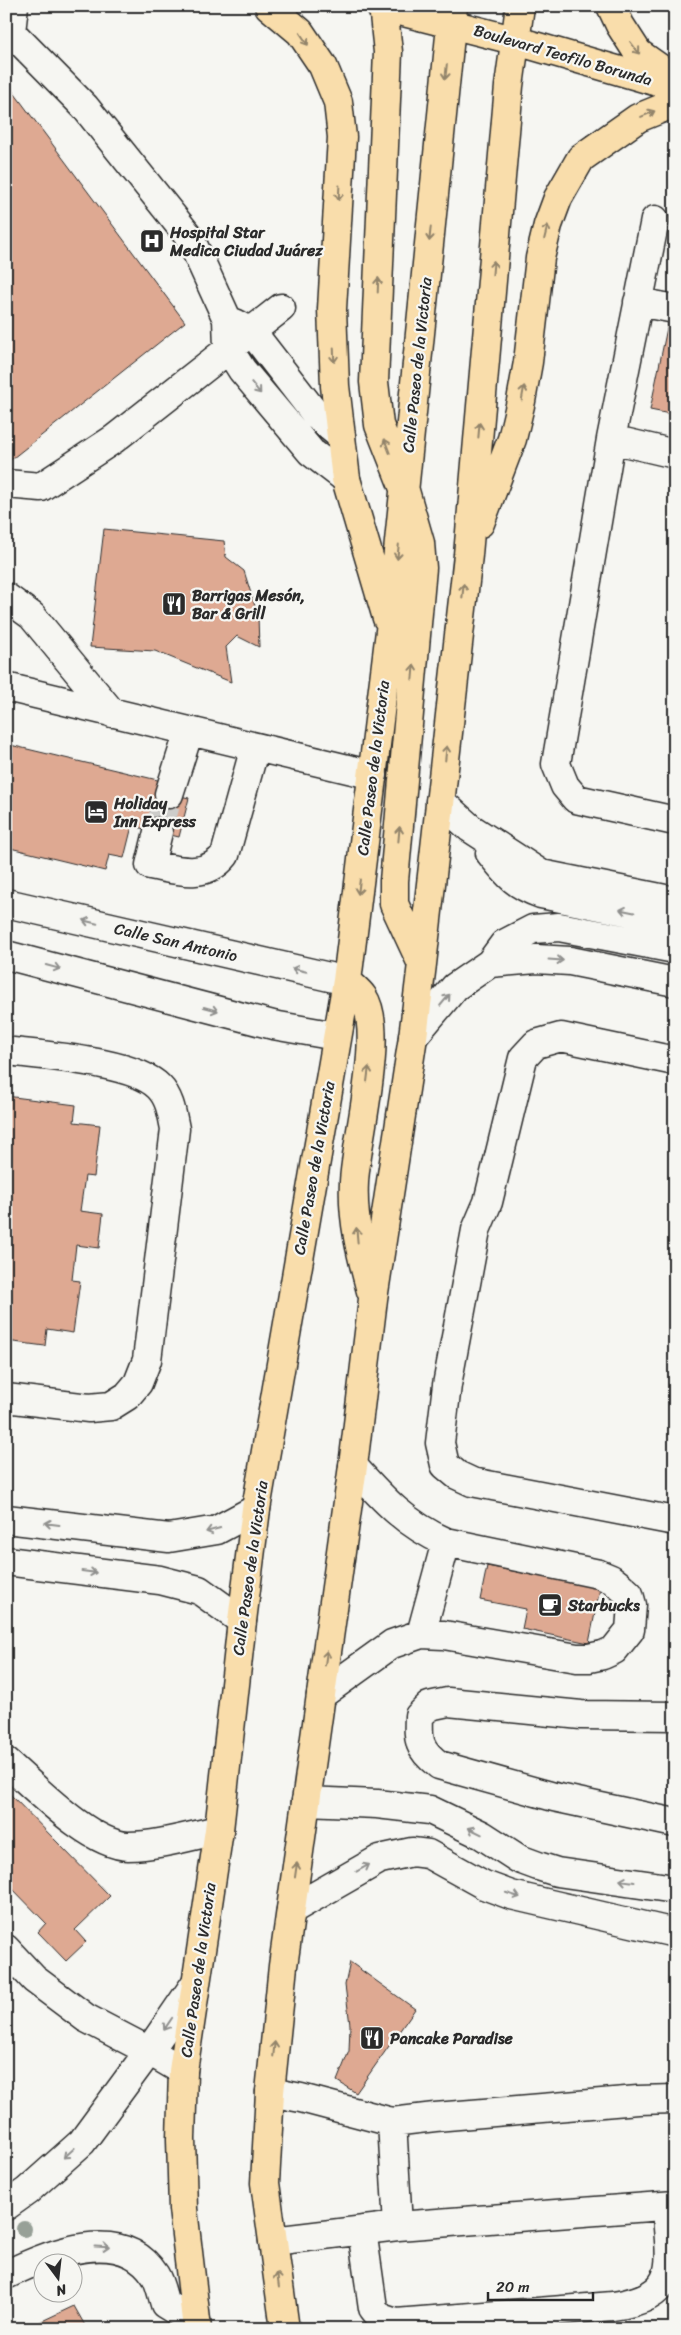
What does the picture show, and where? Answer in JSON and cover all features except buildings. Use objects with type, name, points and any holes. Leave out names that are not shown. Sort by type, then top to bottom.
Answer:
[{"type":"main road","points":[[269,6],[300,32],[323,66],[338,102],[342,137],[332,309],[335,386],[346,479],[390,632]]},
{"type":"main road","points":[[285,2329],[266,2183],[270,2092],[291,1910],[374,1299],[422,964],[468,555],[509,86],[520,6]]},
{"type":"main road","points":[[611,6],[620,25],[638,53],[675,79]]},
{"type":"main road","points":[[382,7],[388,52],[374,382],[378,425],[404,491],[420,543],[422,568],[394,904],[422,964]]},
{"type":"main road","name":"Boulevard Teofilo Borunda","points":[[382,7],[452,15],[516,41],[675,87]]},
{"type":"main road","name":"Calle Paseo de la Victoria","points":[[197,2326],[183,2209],[181,2139],[183,2072],[219,1830],[256,1509],[347,981],[390,632],[452,15]]},
{"type":"main road","points":[[468,555],[512,439],[528,362],[540,258],[548,225],[558,198],[581,158],[638,118],[675,102]]},
{"type":"main road","points":[[347,981],[363,997],[372,1021],[371,1054],[354,1182],[357,1241],[374,1299]]},
{"type":"street","points":[[11,25],[85,107],[190,238],[227,319],[228,348],[257,390],[312,452],[346,479]]},
{"type":"street","points":[[655,220],[611,439],[556,764],[565,786],[576,799],[675,821]]},
{"type":"street","points":[[638,302],[675,309]]},
{"type":"street","points":[[6,484],[21,487],[42,487],[114,440],[281,308]]},
{"type":"street","points":[[227,319],[252,332],[317,416],[341,436]]},
{"type":"street","points":[[611,439],[675,454]]},
{"type":"street","points":[[6,597],[32,616],[112,713]]},
{"type":"street","points":[[6,687],[373,775]]},
{"type":"street","points":[[169,794],[189,731]]},
{"type":"street","points":[[158,832],[150,865],[196,872],[216,866],[224,856],[255,747]]},
{"type":"street","points":[[440,801],[470,828],[509,876],[521,887],[541,894],[675,921]]},
{"type":"street","points":[[470,828],[550,858],[675,884]]},
{"type":"street","points":[[470,828],[541,874],[675,901]]},
{"type":"street","name":"Calle San Antonio","points":[[6,904],[347,981]]},
{"type":"street","points":[[413,1037],[455,987],[497,954],[533,930],[559,927],[675,948]]},
{"type":"street","points":[[497,954],[540,942],[574,944],[675,964]]},
{"type":"street","points":[[497,954],[570,961],[675,982]]},
{"type":"street","points":[[6,955],[273,1025],[336,1036]]},
{"type":"street","points":[[675,1060],[561,1037],[536,1044],[524,1058],[488,1202],[476,1230],[447,1385],[440,1443],[445,1465],[457,1475],[472,1482],[675,1521]]},
{"type":"street","points":[[6,1051],[106,1065],[139,1073],[159,1086],[171,1106],[175,1129],[147,1360],[138,1383],[127,1396],[111,1406],[89,1408],[6,1398]]},
{"type":"street","points":[[321,1695],[392,1644],[421,1634],[444,1635],[551,1654],[588,1658],[614,1650],[630,1630],[632,1605],[629,1594],[611,1579],[598,1574],[446,1542],[422,1532],[382,1498],[352,1466]]},
{"type":"street","points":[[6,1519],[169,1538],[217,1530],[256,1509]]},
{"type":"street","points":[[421,1634],[446,1542]]},
{"type":"street","points":[[6,1561],[160,1580],[200,1590],[242,1621]]},
{"type":"street","points":[[675,1716],[581,1715],[448,1702],[429,1706],[418,1716],[418,1739],[424,1754],[439,1765],[554,1797],[675,1823]]},
{"type":"street","points":[[6,1762],[85,1829],[108,1842],[128,1846],[155,1843],[219,1830]]},
{"type":"street","points":[[306,1801],[377,1804],[430,1810],[482,1835],[519,1859],[538,1866],[557,1872],[675,1889]]},
{"type":"street","points":[[291,1910],[380,1859],[412,1852],[428,1854],[484,1885],[511,1895],[675,1933]]},
{"type":"street","points":[[6,1949],[34,1979],[86,2018],[149,2051],[183,2072]]},
{"type":"street","points":[[6,2206],[27,2191],[82,2142],[149,2051],[195,1984]]},
{"type":"street","points":[[270,2092],[301,2098],[392,2122],[435,2116],[638,2100],[675,2099]]},
{"type":"street","points":[[392,2122],[398,2226]]},
{"type":"street","points":[[273,2241],[362,2230],[398,2226],[670,2205],[671,2270],[665,2286],[652,2296],[633,2304],[396,2323],[381,2318],[373,2308],[362,2230]]},
{"type":"street","points":[[6,2275],[74,2249],[98,2246],[128,2252],[144,2262],[156,2276],[165,2304],[197,2326]]},
{"type":"tunnel","points":[[158,832],[169,794]]},
{"type":"place","name":"Hospital Star Medica Ciudad Juárez","points":[[152,241]]},
{"type":"place","name":"Barrigas Mesón, Bar & Grill","points":[[174,604]]},
{"type":"place","name":"Holiday Inn Express","points":[[96,812]]},
{"type":"place","name":"Starbucks","points":[[550,1605]]},
{"type":"place","name":"Pancake Paradise","points":[[372,2038]]}]
